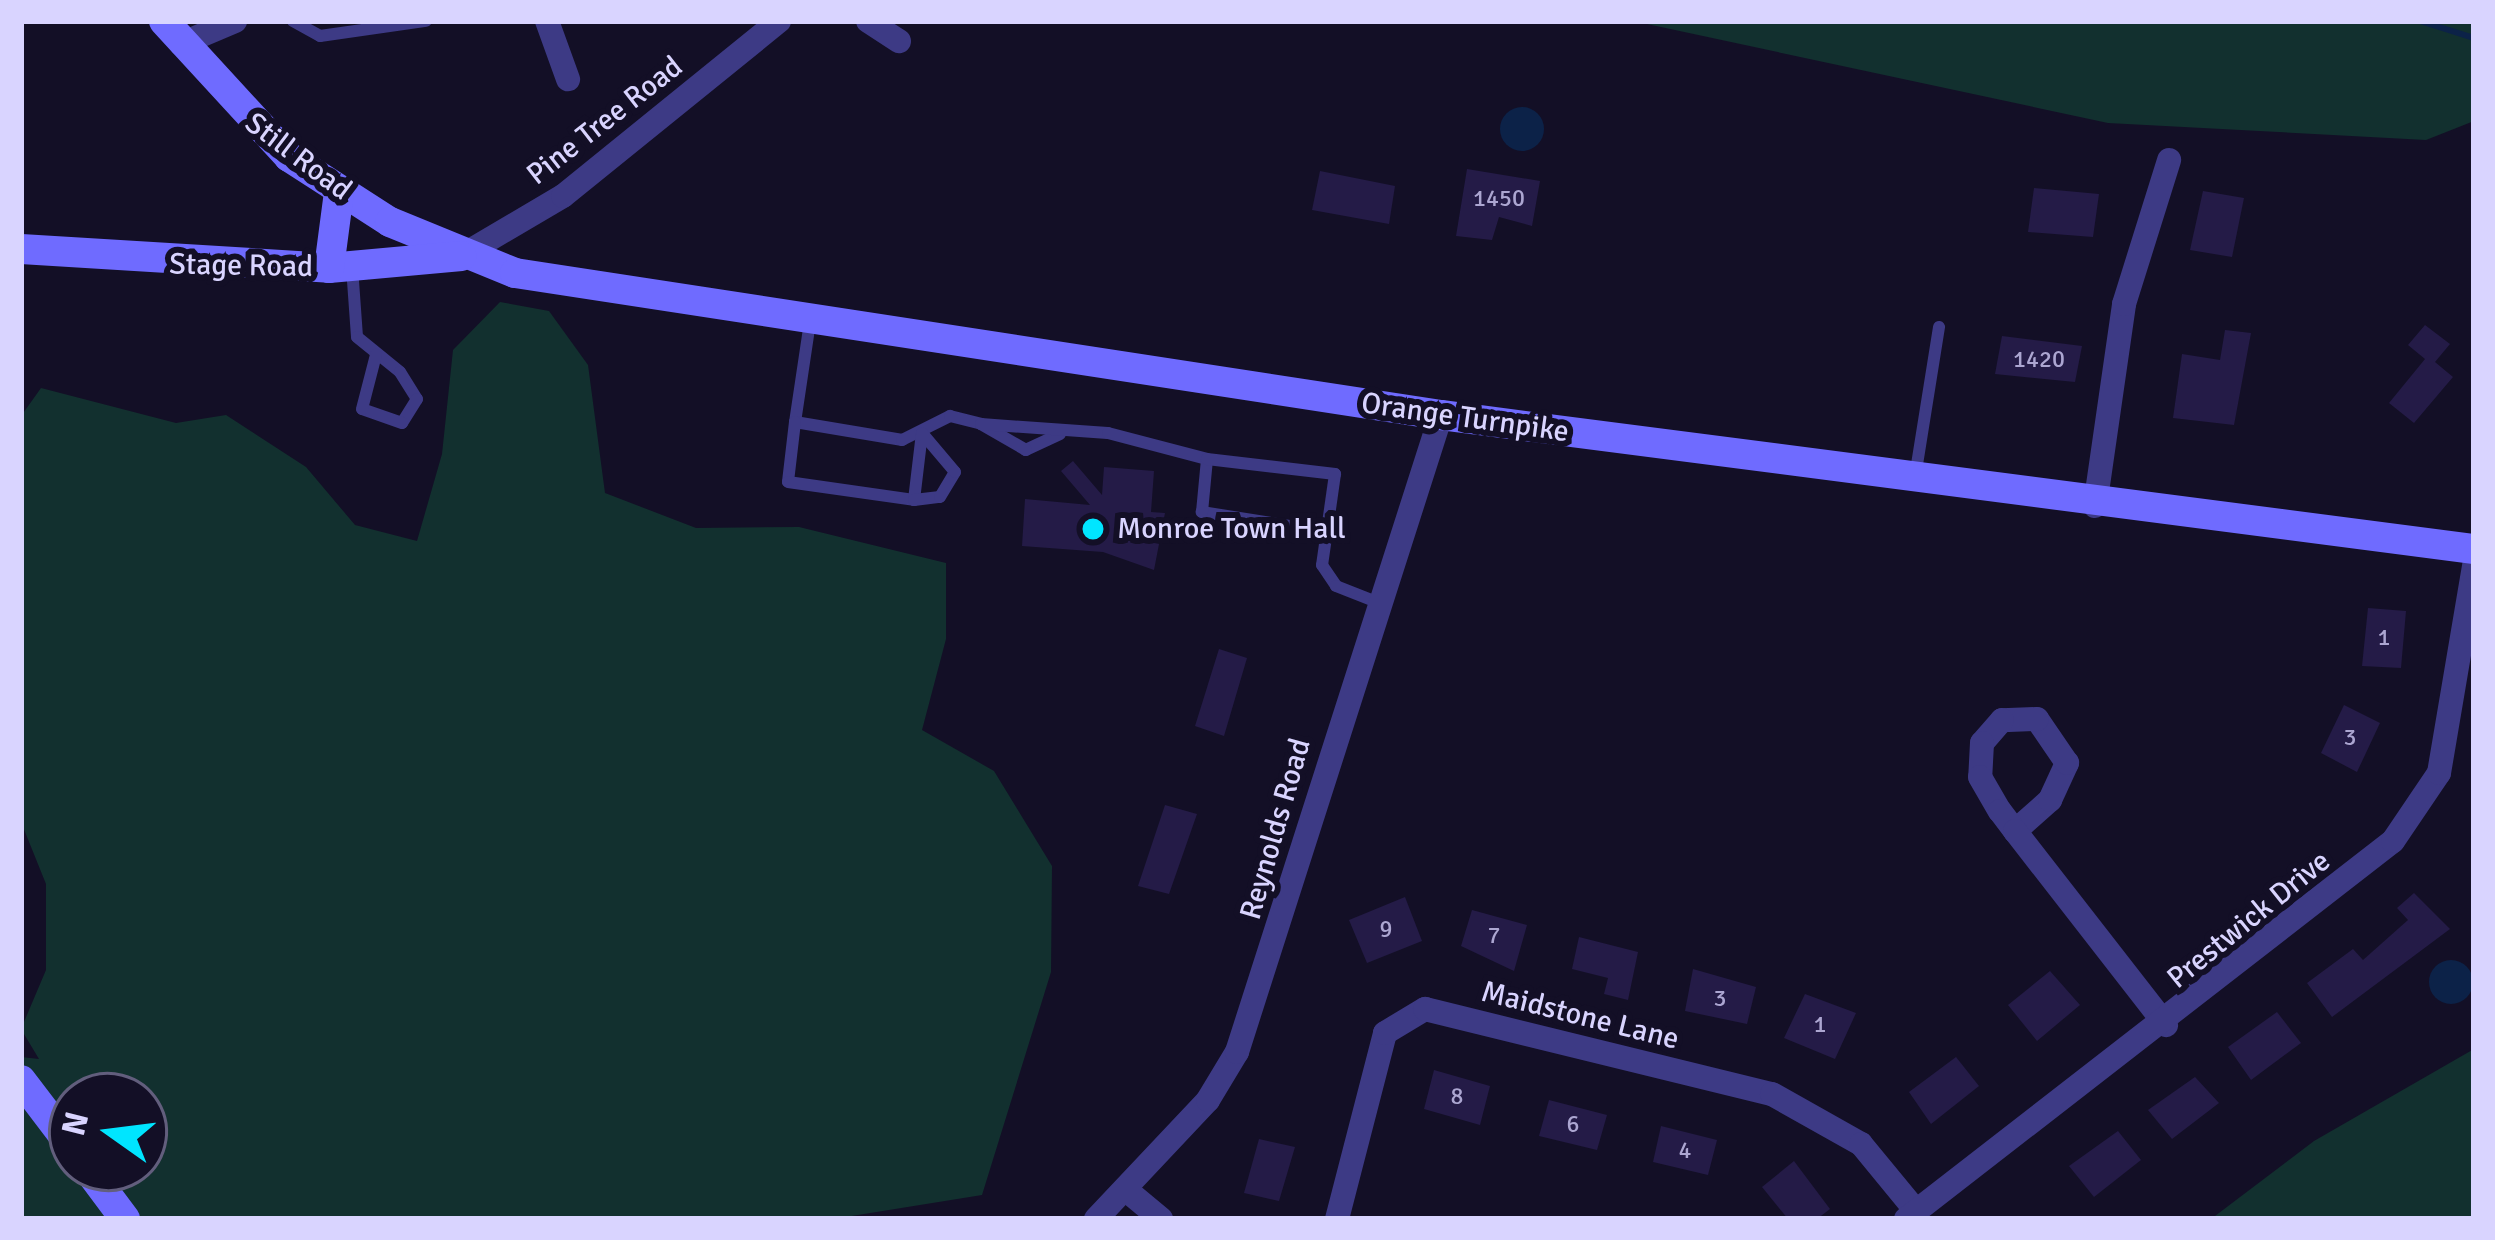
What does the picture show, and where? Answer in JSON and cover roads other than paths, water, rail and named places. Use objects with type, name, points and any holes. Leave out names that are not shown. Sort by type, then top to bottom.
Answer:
[{"type":"main road","name":"Still Road","points":[[172,33],[241,115],[339,192],[461,256]]},
{"type":"main road","points":[[339,192],[340,267]]},
{"type":"main road","name":"Stage Road","points":[[21,250],[340,267],[461,256]]},
{"type":"main road","name":"Orange Turnpike","points":[[461,256],[600,292],[1441,415],[2095,506],[2474,549]]},
{"type":"main road","points":[[21,1080],[48,1115]]},
{"type":"main road","points":[[105,1192],[125,1219]]},
{"type":"street","points":[[548,21],[568,79]]},
{"type":"street","name":"Pine Tree Road","points":[[461,256],[563,196],[779,21]]},
{"type":"street","points":[[868,21],[899,40]]},
{"type":"street","points":[[172,33],[231,22]]},
{"type":"street","points":[[2095,506],[2124,304],[2169,160]]},
{"type":"street","name":"Reynolds Road","points":[[1096,1219],[1237,1052],[1374,601],[1441,415]]},
{"type":"street","name":"Prestwick Drive","points":[[1911,1215],[2167,1025],[2393,841],[2439,773],[2474,566]]},
{"type":"street","points":[[2015,830],[2050,800],[2066,764],[2037,719],[2002,720],[1982,743],[1980,777],[2015,830],[2167,1025]]},
{"type":"street","name":"Maidstone Lane","points":[[1336,1219],[1385,1033],[1425,1009],[1772,1094],[1861,1144],[1911,1215]]},
{"type":"street","points":[[1125,1189],[1161,1219]]},
{"type":"lane","points":[[293,21],[320,36],[426,21]]},
{"type":"lane","points":[[340,267],[357,337],[412,387],[402,423],[362,409],[376,355]]},
{"type":"lane","points":[[810,322],[788,482],[914,500],[940,497],[955,472],[922,433]]},
{"type":"lane","points":[[1915,478],[1939,327]]},
{"type":"lane","points":[[795,422],[922,433],[950,416],[1060,434],[1108,433],[1208,459],[1335,474],[1327,532],[1329,576],[1374,601]]},
{"type":"lane","points":[[981,424],[1026,451],[1060,434]]},
{"type":"lane","points":[[914,500],[922,433]]},
{"type":"lane","points":[[1208,459],[1202,512],[1327,532]]},
{"type":"water","points":[[1522,107],[1537,114],[1544,129],[1537,144],[1522,151],[1507,144],[1500,129],[1507,114]]},
{"type":"water","points":[[2451,960],[2466,967],[2473,982],[2466,997],[2451,1004],[2436,997],[2429,982],[2436,967]]},
{"type":"waterway","points":[[2420,21],[2474,38]]},
{"type":"place","name":"Monroe Town Hall","points":[[1093,529]]}]
